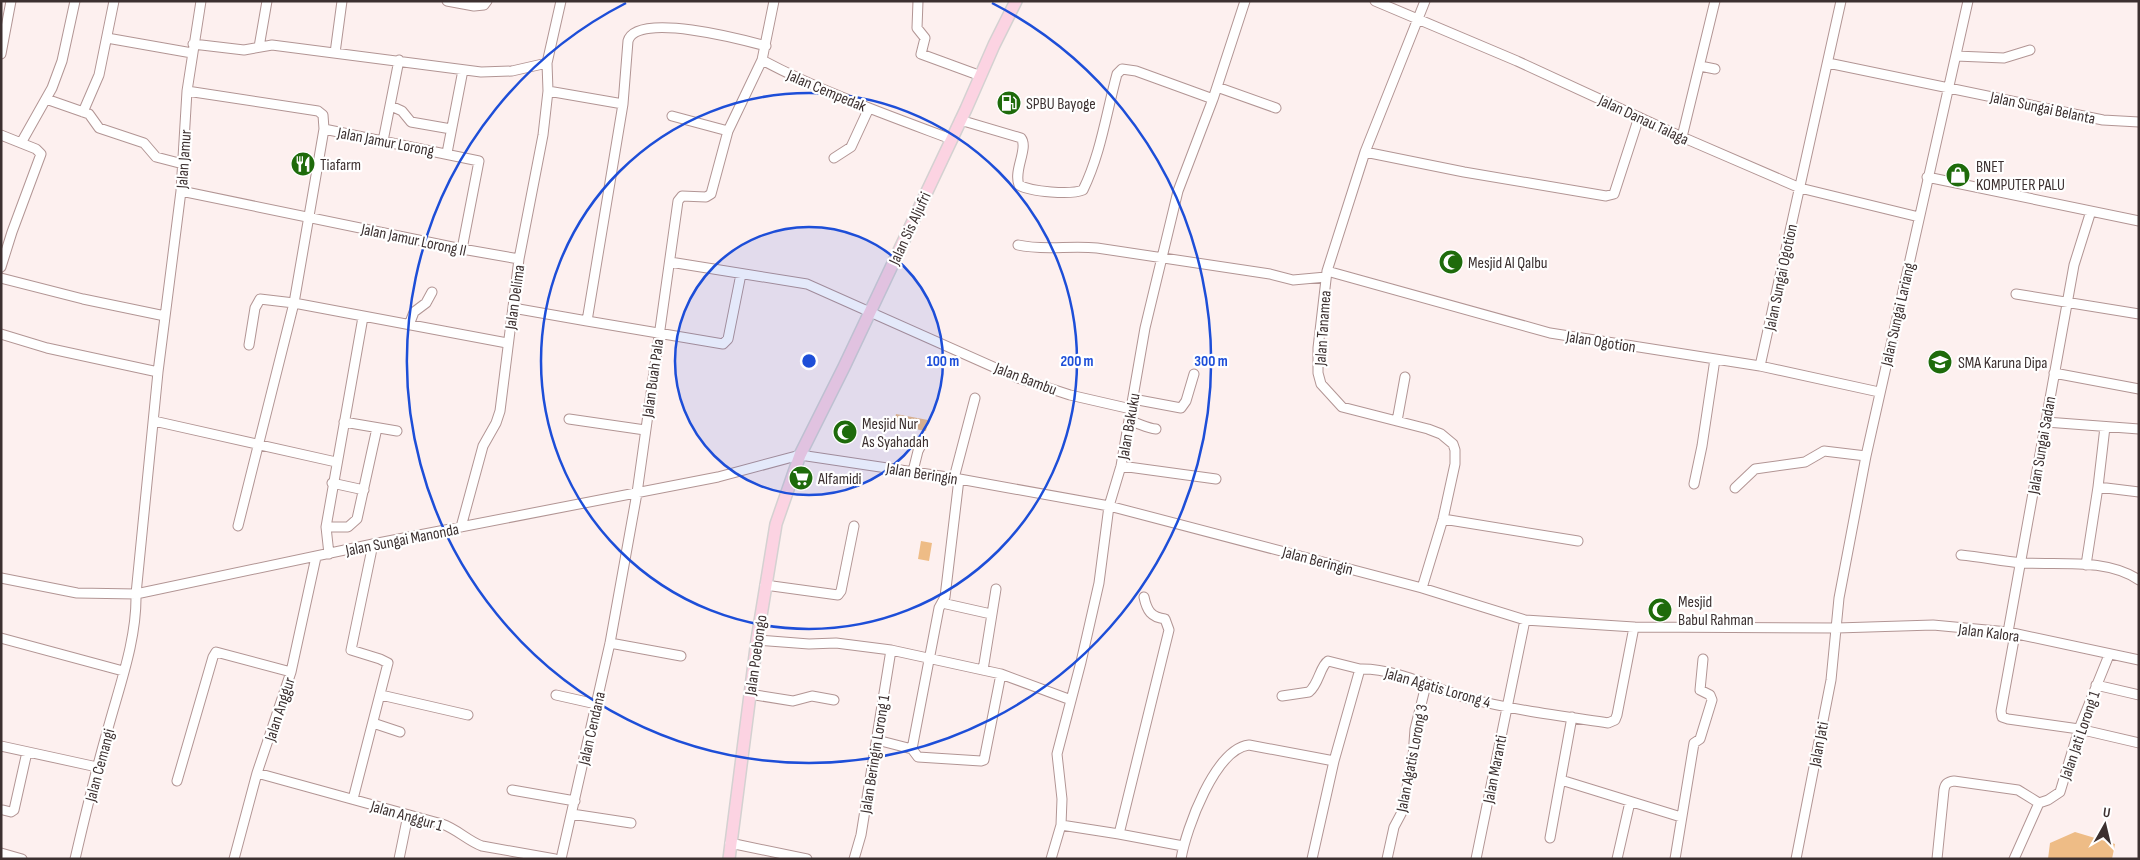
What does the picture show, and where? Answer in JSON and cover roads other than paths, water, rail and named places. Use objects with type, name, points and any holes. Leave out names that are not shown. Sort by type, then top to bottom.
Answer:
[{"type":"main road","name":"Jalan Sis Aljufri","points":[[800,455],[870,312],[1016,1]]},
{"type":"main road","name":"Jalan Poebongo","points":[[729,859],[765,585],[776,524],[800,455]]},
{"type":"street","points":[[1,54],[5,24],[11,1]]},
{"type":"street","points":[[22,143],[46,99],[62,61],[75,1]]},
{"type":"street","points":[[82,112],[99,75],[114,1]]},
{"type":"street","name":"Jalan Jamur","points":[[136,594],[158,372],[181,191],[187,91],[192,49],[201,1]]},
{"type":"street","points":[[259,47],[266,1]]},
{"type":"street","points":[[335,53],[342,1]]},
{"type":"street","points":[[446,1],[477,6],[484,5],[487,1]]},
{"type":"street","name":"Jalan Delima","points":[[462,527],[483,446],[498,417],[519,259],[542,135],[548,91],[547,63],[561,1]]},
{"type":"street","points":[[762,60],[774,1]]},
{"type":"street","points":[[918,1],[917,28],[925,38],[921,54],[981,76]]},
{"type":"street","name":"Jalan Bakuku","points":[[1051,859],[1061,825],[1062,799],[1057,754],[1072,700],[1099,583],[1109,506],[1121,466],[1145,328],[1178,191],[1213,100],[1245,1]]},
{"type":"street","name":"Jalan Danau Talaga","points":[[1375,1],[1418,18],[1800,188],[1919,217]]},
{"type":"street","name":"Jalan Tanamea","points":[[1422,588],[1443,519],[1456,457],[1453,444],[1441,434],[1342,407],[1321,384],[1318,373],[1318,348],[1326,274],[1366,152],[1426,1]]},
{"type":"street","points":[[1682,137],[1715,1]]},
{"type":"street","name":"Jalan Sungai Ogotion","points":[[1760,366],[1841,1]]},
{"type":"street","name":"Jalan Sungai Lariang","points":[[1837,628],[1839,598],[1866,456],[1927,177],[1968,1]]},
{"type":"street","points":[[587,321],[623,104],[630,36],[635,32],[663,27],[718,35],[766,46]]},
{"type":"street","points":[[107,38],[192,49],[244,50],[272,45],[399,60],[463,70],[512,72],[547,63]]},
{"type":"street","points":[[1956,56],[2004,58],[2030,50]]},
{"type":"street","points":[[384,141],[399,60]]},
{"type":"street","name":"Jalan Cempedak","points":[[762,60],[784,72],[869,108],[951,139]]},
{"type":"street","name":"Jalan Buah Pala","points":[[637,493],[679,199],[682,196],[706,197],[710,194],[728,131],[762,60]]},
{"type":"street","name":"Jalan Sungai Belanta","points":[[1828,63],[2104,120],[2139,122]]},
{"type":"street","points":[[1700,66],[1715,69]]},
{"type":"street","points":[[960,120],[1021,138],[1024,145],[1017,176],[1019,185],[1032,189],[1073,192],[1083,190],[1088,178],[1107,122],[1117,74],[1122,69],[1136,71],[1213,100]]},
{"type":"street","points":[[447,153],[463,70]]},
{"type":"street","points":[[1217,87],[1276,108]]},
{"type":"street","name":"Jalan Jamur Lorong","points":[[187,91],[318,111],[323,115],[324,129],[478,160],[480,163],[462,250]]},
{"type":"street","points":[[548,91],[623,104]]},
{"type":"street","points":[[46,99],[91,116],[99,128],[144,143],[156,157],[183,164]]},
{"type":"street","points":[[390,106],[402,112],[411,122],[451,130]]},
{"type":"street","points":[[834,158],[850,147],[869,108]]},
{"type":"street","points":[[672,116],[728,131]]},
{"type":"street","points":[[1366,152],[1464,172],[1606,196],[1614,194],[1639,117]]},
{"type":"street","points":[[238,526],[294,303],[324,129]]},
{"type":"street","points":[[1,135],[38,150],[40,156],[5,240],[1,267]]},
{"type":"street","points":[[1927,177],[2139,221]]},
{"type":"street","name":"Jalan Jamur Lorong II","points":[[181,191],[462,250],[519,259]]},
{"type":"street","name":"Jalan Sungai Sadan","points":[[2079,729],[2008,719],[2001,715],[2019,562],[2074,265],[2091,211]]},
{"type":"street","points":[[1018,245],[1036,249],[1084,246],[1270,274],[1293,280],[1326,274]]},
{"type":"street","points":[[513,308],[720,345],[726,343],[742,274],[670,262]]},
{"type":"street","name":"Jalan Bambu","points":[[742,274],[817,287],[1018,378],[1070,395],[1131,409]]},
{"type":"street","name":"Jalan Ogotion","points":[[1326,274],[1550,334],[1760,366],[1880,392]]},
{"type":"street","points":[[1,278],[82,299],[165,316]]},
{"type":"street","points":[[410,325],[414,312],[426,303],[432,292]]},
{"type":"street","points":[[2016,294],[2139,314]]},
{"type":"street","points":[[249,345],[258,300],[294,303],[507,343]]},
{"type":"street","points":[[329,554],[326,526],[332,483],[363,317]]},
{"type":"street","points":[[1,334],[47,348],[158,372]]},
{"type":"street","points":[[1694,484],[1702,446],[1715,359]]},
{"type":"street","points":[[2054,373],[2139,389]]},
{"type":"street","points":[[1133,399],[1181,408],[1186,401],[1194,374]]},
{"type":"street","points":[[1397,421],[1405,377]]},
{"type":"street","points":[[912,749],[939,608],[945,597],[949,578],[956,478],[975,398]]},
{"type":"street","points":[[569,418],[645,430]]},
{"type":"street","points":[[154,421],[257,446],[336,462]]},
{"type":"street","points":[[1129,421],[1141,423],[1146,428],[1156,429]]},
{"type":"street","points":[[344,422],[397,431]]},
{"type":"street","points":[[2046,422],[2139,429]]},
{"type":"street","points":[[2086,565],[2105,427]]},
{"type":"street","points":[[326,526],[351,526],[358,518],[377,428]]},
{"type":"street","points":[[913,471],[921,445]]},
{"type":"street","points":[[1735,488],[1755,469],[1805,462],[1824,450],[1866,456]]},
{"type":"street","name":"Jalan Beringin","points":[[800,455],[956,478],[1109,506],[1422,588],[1525,620],[1634,627],[1837,628]]},
{"type":"street","name":"Jalan Sungai Manonda","points":[[1,578],[77,593],[136,594],[373,544],[718,477],[800,455]]},
{"type":"street","points":[[1121,466],[1216,479]]},
{"type":"street","points":[[332,483],[364,490]]},
{"type":"street","points":[[2098,487],[2139,492]]},
{"type":"street","name":"Jalan Cendana","points":[[561,859],[610,643],[637,493]]},
{"type":"street","points":[[1443,519],[1578,541]]},
{"type":"street","points":[[765,585],[838,595],[854,526]]},
{"type":"street","points":[[353,799],[381,696],[387,662],[351,649],[373,544]]},
{"type":"street","points":[[1961,555],[2019,562],[2086,565],[2117,569],[2139,580]]},
{"type":"street","name":"Jalan Anggur","points":[[234,859],[257,774],[291,672],[316,557]]},
{"type":"street","points":[[983,670],[996,589]]},
{"type":"street","name":"Jalan Cemangi","points":[[75,859],[97,767],[134,632],[137,611],[136,594]]},
{"type":"street","points":[[1118,834],[1169,630],[1165,619],[1156,618],[1147,610],[1144,597]]},
{"type":"street","points":[[942,603],[991,614]]},
{"type":"street","name":"Jalan Maranti","points":[[1476,859],[1525,620]]},
{"type":"street","name":"Jalan Kalora","points":[[1837,628],[1933,625],[2011,633],[2139,660]]},
{"type":"street","name":"Jalan Agatis Lorong 4","points":[[1282,696],[1309,692],[1321,675],[1323,665],[1328,661],[1360,669],[1378,670],[1506,707],[1608,723],[1616,718],[1634,627]]},
{"type":"street","name":"Jalan Jati","points":[[1796,859],[1831,680],[1837,628]]},
{"type":"street","points":[[1,638],[123,671]]},
{"type":"street","points":[[757,640],[809,644],[836,643],[891,650],[1001,674],[1072,700]]},
{"type":"street","points":[[610,643],[681,656]]},
{"type":"street","name":"Jalan Beringin Lorong 1","points":[[854,859],[862,835],[891,650]]},
{"type":"street","points":[[177,781],[216,652],[291,672]]},
{"type":"street","name":"Jalan Jati Lorong 1","points":[[2040,803],[2060,792],[2079,729],[2109,655]]},
{"type":"street","points":[[1674,859],[1694,743],[1700,739],[1712,700],[1710,695],[1700,690],[1703,659]]},
{"type":"street","points":[[1312,859],[1334,762],[1360,669]]},
{"type":"street","points":[[877,740],[912,749],[918,757],[984,760],[1001,674]]},
{"type":"street","name":"Jalan Agatis Lorong 3","points":[[1387,859],[1394,827],[1402,812],[1413,757],[1415,729],[1426,685]]},
{"type":"street","points":[[2096,685],[2139,695]]},
{"type":"street","points":[[750,694],[793,701],[812,696],[834,700]]},
{"type":"street","points":[[556,695],[596,704]]},
{"type":"street","points":[[381,696],[468,715]]},
{"type":"street","points":[[1550,838],[1572,717]]},
{"type":"street","points":[[373,723],[400,732]]},
{"type":"street","points":[[2079,729],[2139,743]]},
{"type":"street","points":[[1181,859],[1189,825],[1213,775],[1236,748],[1249,745],[1334,762]]},
{"type":"street","points":[[1,746],[97,767]]},
{"type":"street","points":[[2,812],[13,812],[14,810],[27,752]]},
{"type":"street","name":"Jalan Anggur 1","points":[[257,774],[449,826],[482,846],[555,859]]},
{"type":"street","points":[[1561,780],[1682,817]]},
{"type":"street","points":[[1937,859],[1945,784],[1954,781],[2018,790],[2040,803],[2014,859]]},
{"type":"street","points":[[512,790],[575,801]]},
{"type":"street","points":[[1617,859],[1630,802]]},
{"type":"street","points":[[572,814],[630,823]]},
{"type":"street","points":[[399,859],[408,815]]},
{"type":"street","points":[[1061,825],[1183,846]]},
{"type":"street","points":[[730,842],[807,859]]},
{"type":"street","points":[[1,853],[22,859]]},
{"type":"place","name":"SPBU Bayoge","points":[[1009,103]]},
{"type":"place","name":"Tiafarm","points":[[303,164]]},
{"type":"place","name":"BNET KOMPUTER PALU","points":[[1958,175]]},
{"type":"place","name":"Mesjid Al Qalbu","points":[[1451,262]]},
{"type":"place","name":"SMA Karuna Dipa","points":[[1940,362]]},
{"type":"place","name":"Mesjid Nur As Syahadah","points":[[845,432]]},
{"type":"place","name":"Alfamidi","points":[[801,478]]},
{"type":"place","name":"Mesjid Babul Rahman","points":[[1660,610]]}]
